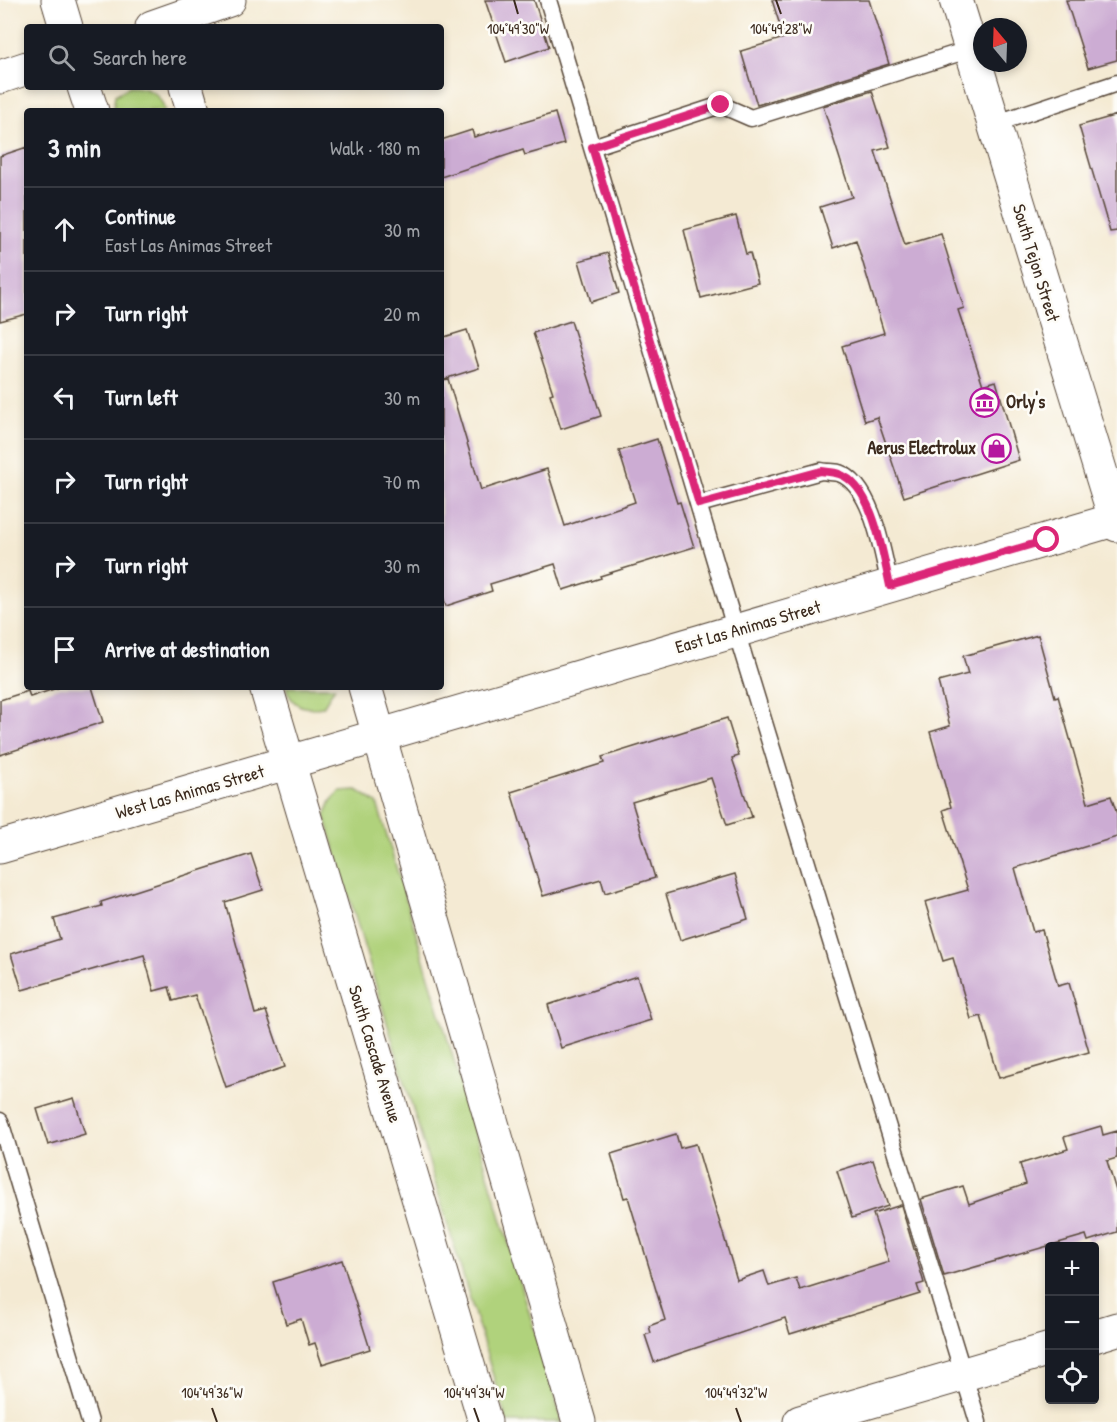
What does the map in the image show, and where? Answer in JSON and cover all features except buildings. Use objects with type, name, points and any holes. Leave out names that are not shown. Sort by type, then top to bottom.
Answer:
[{"type":"street","points":[[58,0],[65,24]]},
{"type":"street","points":[[161,19],[230,0]]},
{"type":"street","name":"South Tejon Street","points":[[956,0],[1116,521]]},
{"type":"street","points":[[0,77],[24,69]]},
{"type":"street","points":[[85,90],[91,108]]},
{"type":"street","points":[[187,90],[192,108]]},
{"type":"street","name":"East Las Animas Street","points":[[380,736],[1116,521]]},
{"type":"street","name":"South Cascade Avenue","points":[[267,690],[485,1422]]},
{"type":"street","points":[[366,690],[579,1422]]},
{"type":"street","name":"West Las Animas Street","points":[[0,847],[380,736]]},
{"type":"street","points":[[1099,1335],[1117,1329]]},
{"type":"street","points":[[800,1422],[1047,1350]]},
{"type":"lane","points":[[548,0],[736,631],[978,1422]]},
{"type":"lane","points":[[592,147],[721,105],[751,118],[971,49]]},
{"type":"lane","points":[[994,124],[1117,83]]},
{"type":"lane","points":[[699,504],[821,471],[841,474],[862,491],[871,510],[890,586]]},
{"type":"lane","points":[[0,1121],[90,1422]]},
{"type":"green space","points":[[124,90],[147,90],[160,99],[164,108],[113,108],[115,95]]},
{"type":"green space","points":[[287,690],[333,690],[323,707],[310,708],[299,705],[291,699]]},
{"type":"green space","points":[[357,790],[377,803],[562,1422],[507,1422],[325,816],[331,801],[340,791]]},
{"type":"place","name":"Orly's","points":[[985,402]]},
{"type":"place","name":"Aerus Electrolux","points":[[997,448]]},
{"type":"route","points":[[721,105],[592,147],[699,504],[821,471],[841,474],[862,491],[871,510],[890,586],[1047,540]]}]
